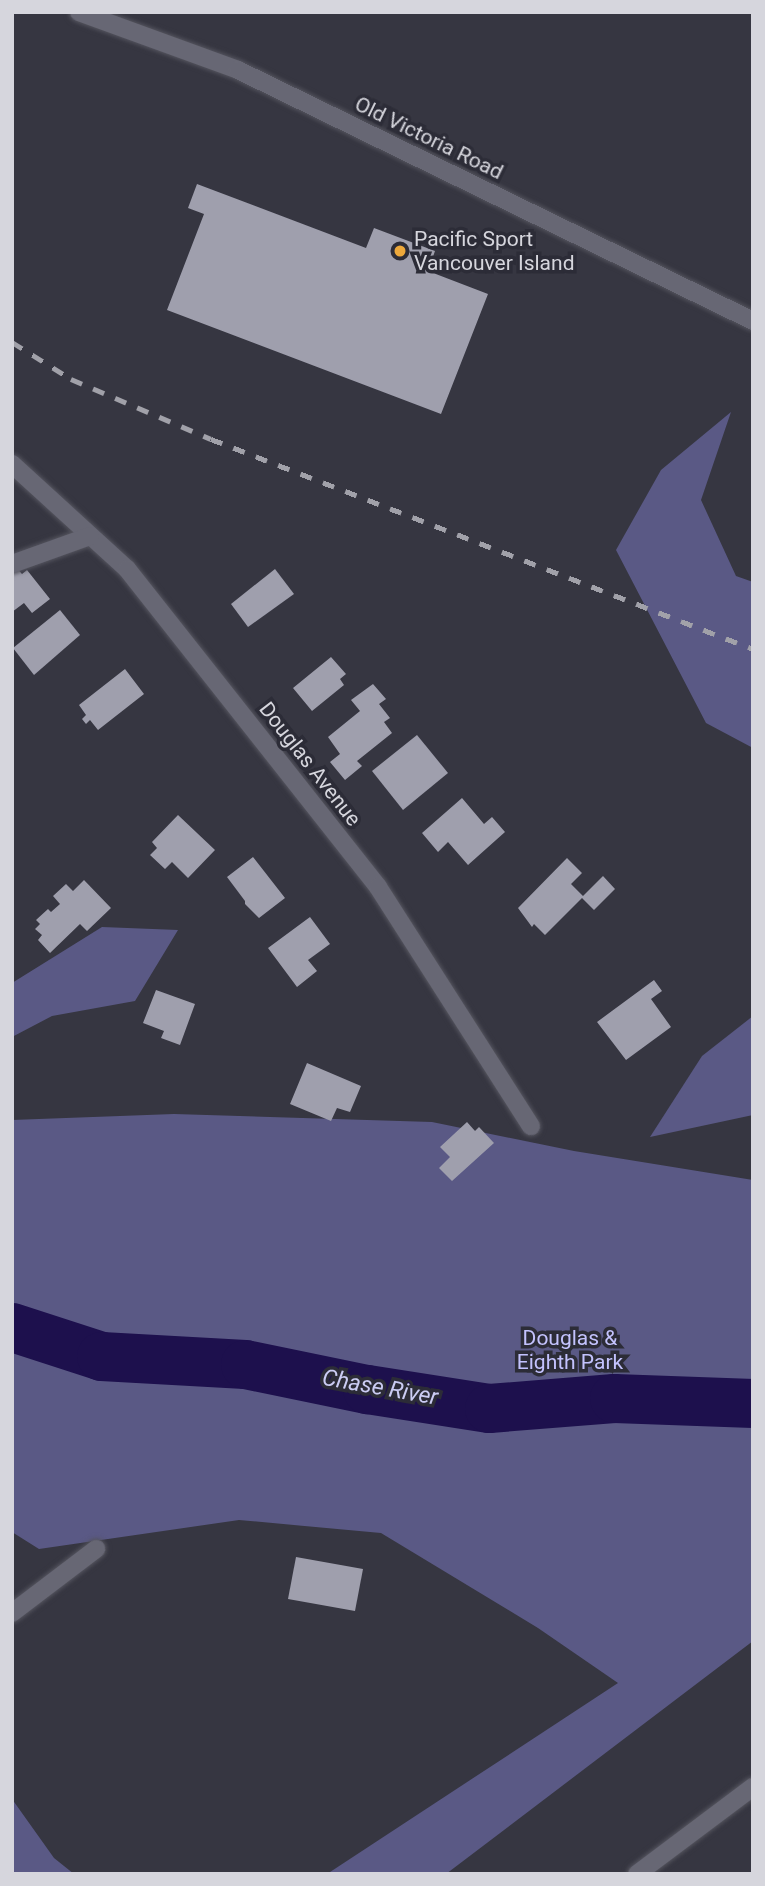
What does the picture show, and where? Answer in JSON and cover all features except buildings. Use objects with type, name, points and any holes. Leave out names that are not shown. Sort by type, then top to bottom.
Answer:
[{"type":"street","name":"Old Victoria Road","points":[[79,12],[238,70],[753,321]]},
{"type":"street","name":"Douglas Avenue","points":[[12,464],[127,569],[378,887],[531,1126]]},
{"type":"street","points":[[12,564],[90,536]]},
{"type":"street","points":[[12,1613],[96,1549]]},
{"type":"street","points":[[637,1874],[753,1787]]},
{"type":"green space","points":[[731,412],[701,500],[736,576],[753,582],[753,748],[706,723],[616,550],[661,470]]},
{"type":"green space","points":[[102,927],[178,930],[135,1001],[52,1016],[12,1037],[12,983]]},
{"type":"green space","points":[[753,1016],[753,1115],[650,1137],[702,1056]]},
{"type":"green space","name":"Douglas & Eighth Park","points":[[174,1114],[432,1122],[574,1151],[753,1180],[753,1641],[446,1874],[327,1874],[618,1683],[538,1628],[381,1533],[239,1520],[39,1549],[12,1532],[12,1120]]},
{"type":"green space","points":[[12,1799],[54,1858],[74,1874],[12,1874]]},
{"type":"waterway","name":"Chase River","points":[[12,1327],[101,1356],[245,1364],[367,1389],[489,1408],[614,1398],[753,1403]]},
{"type":"railway","points":[[12,342],[71,379],[211,439],[753,649]]},
{"type":"place","name":"Pacific Sport Vancouver Island","points":[[400,251]]}]
